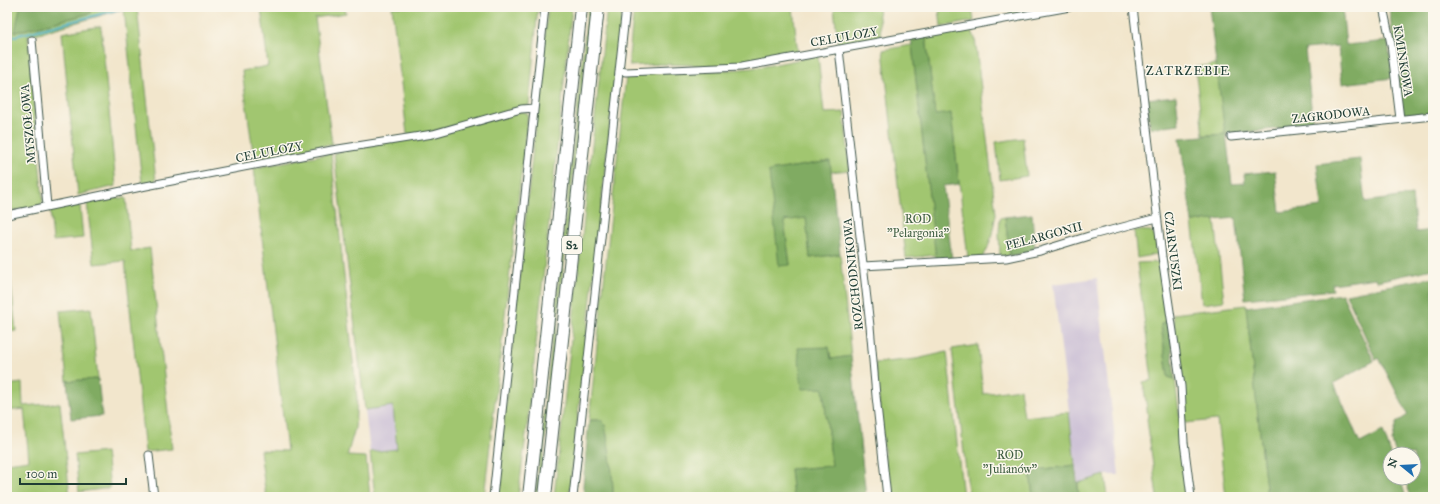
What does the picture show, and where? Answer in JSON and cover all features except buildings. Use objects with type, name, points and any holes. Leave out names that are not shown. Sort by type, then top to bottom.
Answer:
[{"type":"highway","name":"S2","points":[[529,497],[581,7]]},
{"type":"highway","name":"S2","points":[[545,497],[598,7]]},
{"type":"street","points":[[493,497],[545,7]]},
{"type":"street","points":[[573,497],[626,7]]},
{"type":"street","name":"CELULOZY","points":[[620,71],[741,67],[1070,7]]},
{"type":"street","name":"CZARNUSZKI","points":[[1133,7],[1157,218],[1181,386],[1184,442],[1191,497]]},
{"type":"street","name":"KMINKOWA","points":[[1383,7],[1391,44],[1400,119]]},
{"type":"street","name":"MYSZOŁOWA","points":[[32,40],[47,206]]},
{"type":"street","name":"ROZCHODNIKOWA","points":[[839,49],[887,497]]},
{"type":"street","name":"CELULOZY","points":[[7,215],[332,150],[433,134],[521,109],[534,108]]},
{"type":"street","name":"ZAGRODOWA","points":[[1231,137],[1433,116]]},
{"type":"street","name":"PELARGONII","points":[[863,266],[1006,258],[1040,251],[1092,235],[1157,218]]},
{"type":"street","points":[[149,455],[154,497]]},
{"type":"shaded area","points":[[1097,278],[1119,475],[1105,475],[1078,483],[1053,284]]},
{"type":"shaded area","points":[[393,405],[397,449],[370,452],[365,410]]},
{"type":"green space","points":[[7,7],[20,7],[16,32],[91,13],[92,7],[137,7],[156,181],[142,183],[124,9],[28,36],[43,201],[41,205],[7,212]]},
{"type":"green space","points":[[20,7],[92,7],[91,13],[15,32]]},
{"type":"green space","points":[[261,7],[345,7],[346,13],[315,18],[332,144],[254,160],[242,71],[268,66]]},
{"type":"green space","points":[[392,7],[538,7],[529,105],[421,134],[407,134]]},
{"type":"green space","points":[[548,7],[572,7],[528,419],[518,497],[496,497]]},
{"type":"green space","points":[[588,7],[591,7],[539,497],[535,497]]},
{"type":"green space","points":[[607,7],[623,7],[569,497],[554,497]]},
{"type":"green space","points":[[634,7],[793,7],[798,55],[745,64],[723,66],[659,64],[630,66],[629,57]]},
{"type":"green space","points":[[834,7],[878,7],[881,38],[838,46]]},
{"type":"green space","points":[[939,7],[972,7],[974,21],[941,27]]},
{"type":"green space","points":[[1009,7],[1046,7],[1010,14]]},
{"type":"green space","points":[[1209,7],[1342,7],[1346,45],[1388,41],[1393,78],[1342,84],[1338,46],[1305,49],[1313,125],[1226,134],[1232,184],[1245,183],[1244,174],[1275,171],[1280,212],[1322,207],[1317,164],[1360,159],[1365,202],[1412,195],[1416,232],[1433,230],[1433,269],[1377,281],[1376,278],[1332,284],[1333,290],[1245,299],[1236,218],[1192,222],[1180,138],[1225,134]]},
{"type":"green space","points":[[1389,7],[1433,7],[1433,113],[1402,116]]},
{"type":"green space","points":[[101,26],[116,186],[78,195],[62,33]]},
{"type":"green space","points":[[969,29],[975,38],[996,214],[990,242],[983,257],[968,258],[951,114],[935,116],[926,36]]},
{"type":"green space","points":[[926,36],[935,115],[951,113],[959,184],[943,186],[952,259],[936,259],[911,39]]},
{"type":"green space","name":"ROD \"Pelargonia\"","points":[[912,45],[936,255],[906,258],[883,50]]},
{"type":"green space","points":[[818,56],[824,113],[844,112],[850,170],[830,172],[829,161],[769,171],[790,265],[784,221],[806,217],[810,258],[840,254],[851,356],[831,359],[829,347],[823,388],[832,466],[790,469],[793,497],[611,497],[613,496],[612,478],[605,424],[601,420],[589,420],[626,76],[752,68]]},
{"type":"green space","points":[[1217,64],[1226,134],[1203,135],[1195,67]]},
{"type":"green space","points":[[1176,96],[1179,124],[1150,128],[1146,99]]},
{"type":"green space","points":[[523,111],[528,114],[484,497],[375,497],[370,452],[397,449],[393,406],[365,410],[334,153]]},
{"type":"green space","points":[[1023,138],[1027,176],[1000,180],[996,142]]},
{"type":"green space","points":[[331,153],[357,398],[355,428],[347,456],[366,457],[370,497],[266,497],[260,450],[287,451],[254,168]]},
{"type":"green space","points":[[830,161],[840,254],[810,258],[806,218],[784,221],[790,265],[779,266],[769,171]]},
{"type":"green space","points":[[126,198],[131,251],[150,248],[172,449],[145,452],[125,261],[94,264],[87,203]]},
{"type":"green space","points":[[77,205],[80,206],[83,238],[53,241],[50,210]]},
{"type":"green space","points":[[1032,214],[1035,251],[1010,256],[1005,217]]},
{"type":"green space","points":[[1005,217],[1010,256],[1000,255],[1000,218]]},
{"type":"green space","points":[[1215,220],[1224,301],[1202,304],[1192,222]]},
{"type":"green space","points":[[1134,230],[1151,231],[1155,237],[1157,254],[1137,258]]},
{"type":"green space","points":[[7,245],[16,331],[7,332]]},
{"type":"green space","points":[[1161,262],[1169,319],[1161,325],[1168,377],[1175,379],[1189,497],[1157,497],[1147,419],[1148,416],[1143,382],[1152,380],[1137,263]]},
{"type":"green space","points":[[1433,277],[1433,487],[1422,497],[1411,497],[1407,486],[1422,486],[1422,446],[1393,446],[1392,442],[1397,422],[1408,415],[1379,358],[1376,360],[1346,294]]},
{"type":"green space","points":[[1342,294],[1374,361],[1334,383],[1360,443],[1383,431],[1388,446],[1382,446],[1382,486],[1403,486],[1406,497],[1267,497],[1246,307]]},
{"type":"green space","points":[[1246,305],[1267,497],[1226,497],[1217,420],[1185,423],[1173,314]]},
{"type":"green space","points":[[91,308],[98,379],[67,381],[60,311]]},
{"type":"green space","points":[[1169,319],[1175,379],[1168,377],[1161,325]]},
{"type":"green space","name":"ROD \"Julianów\"","points":[[978,345],[983,394],[1020,389],[1024,417],[1069,412],[1075,465],[1030,471],[1033,497],[969,497],[952,349]]},
{"type":"green space","points":[[829,347],[831,359],[851,356],[866,497],[793,497],[790,469],[832,466],[823,388],[802,389],[798,348]]},
{"type":"green space","points":[[947,352],[963,497],[889,497],[875,363],[916,359]]},
{"type":"green space","points":[[98,379],[102,416],[71,419],[67,381]]},
{"type":"green space","points":[[22,383],[23,406],[60,403],[70,497],[7,497],[7,463],[29,460],[24,409],[7,411],[7,385]]},
{"type":"green space","points":[[589,420],[601,420],[605,424],[612,478],[613,496],[611,497],[584,497],[583,486]]},
{"type":"green space","points":[[106,452],[110,488],[79,492],[75,455]]},
{"type":"green space","points":[[1075,465],[1079,497],[1033,497],[1030,471]]},
{"type":"green space","points":[[1105,475],[1108,497],[1079,497],[1078,483]]},
{"type":"waterway","points":[[7,38],[128,7]]},
{"type":"district","name":"ZATRZEBIE","points":[[1188,71]]}]
